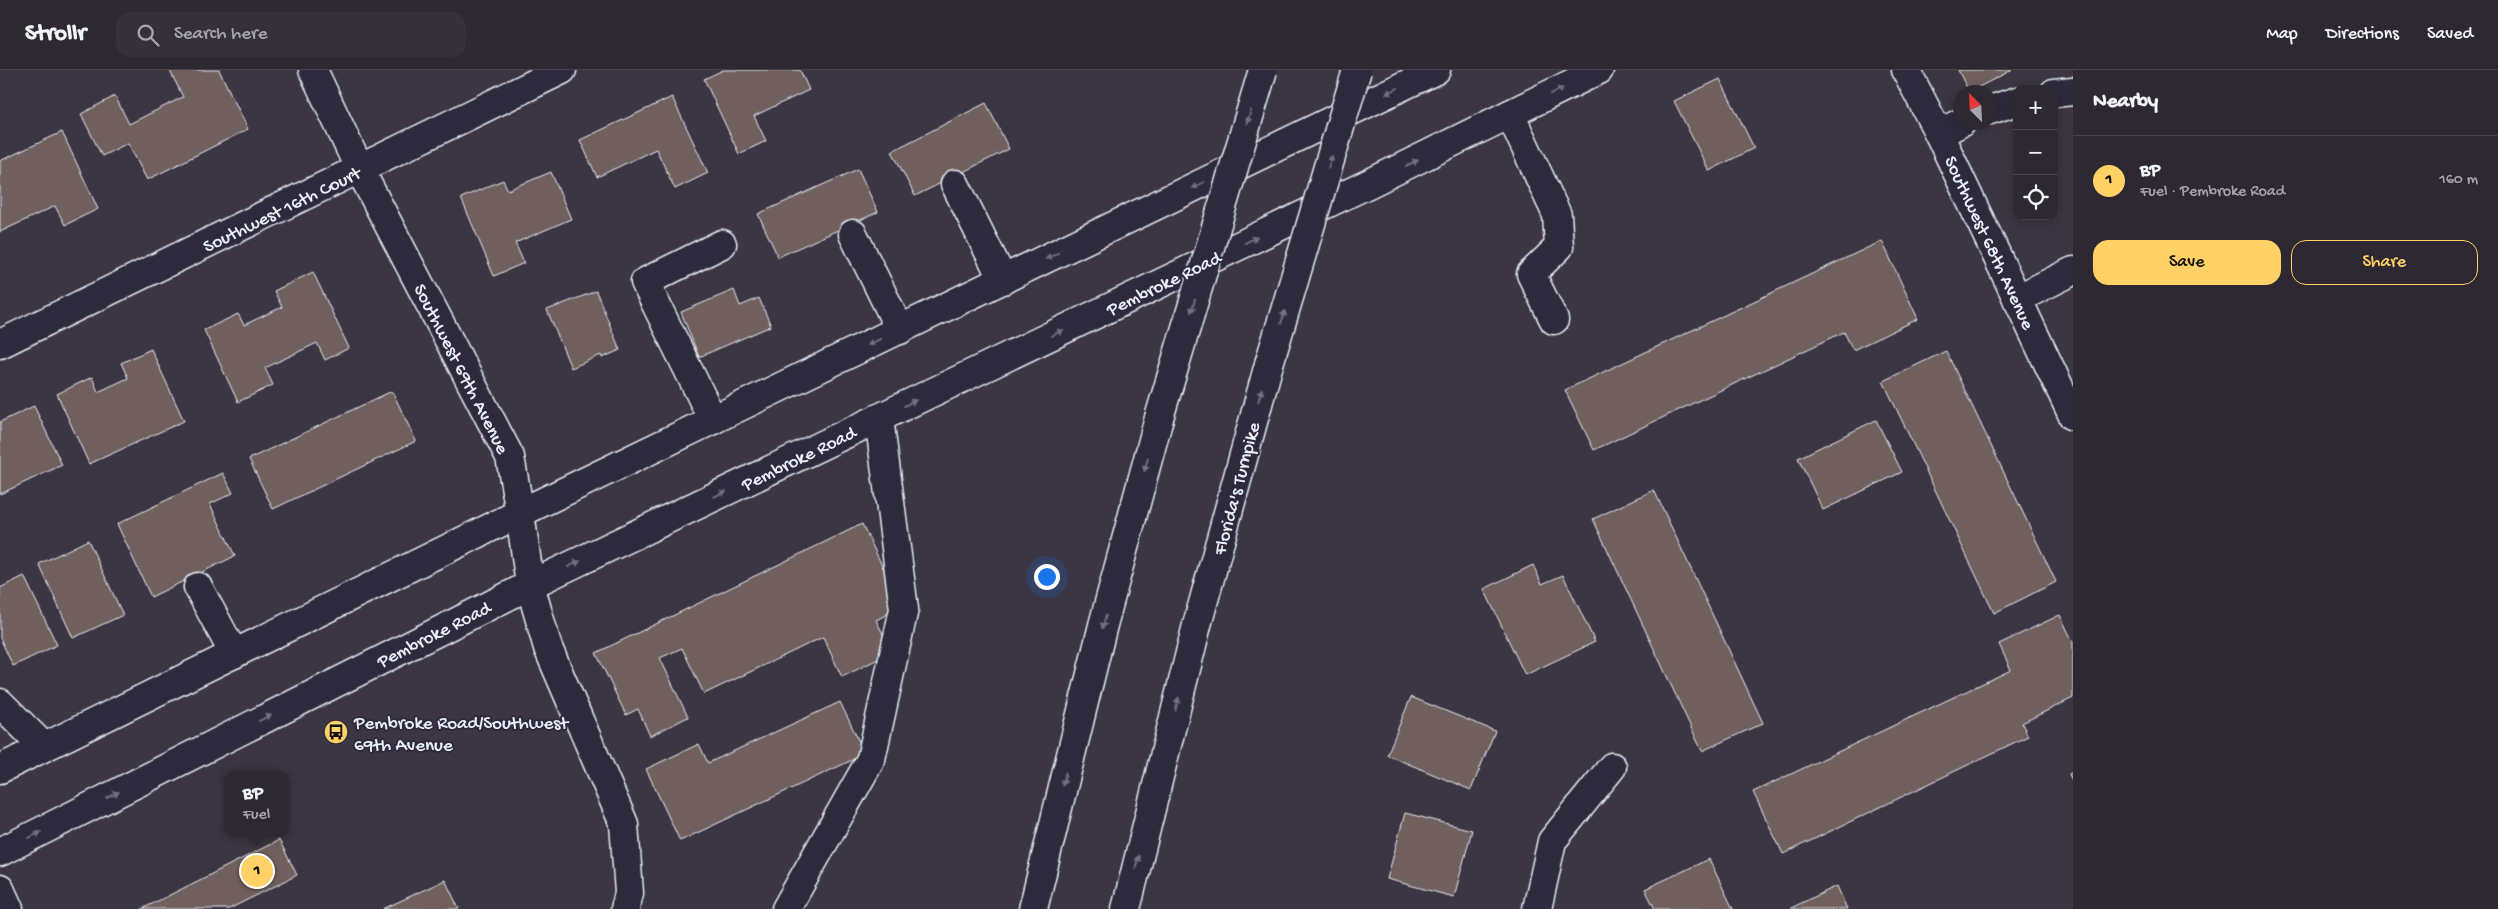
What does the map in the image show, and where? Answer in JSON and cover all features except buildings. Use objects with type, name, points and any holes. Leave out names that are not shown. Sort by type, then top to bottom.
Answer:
[{"type":"main road","name":"Southwest 69th Avenue","points":[[313,70],[360,170],[510,457],[530,585],[548,648],[624,824],[629,893],[626,909]]},
{"type":"main road","name":"Southwest 16th Court","points":[[0,344],[562,70]]},
{"type":"main road","points":[[1032,909],[1103,625],[1159,418],[1263,70]]},
{"type":"main road","name":"Florida's Turnpike","points":[[1126,909],[1197,625],[1269,364],[1357,70]]},
{"type":"main road","points":[[0,769],[520,513],[1436,70]]},
{"type":"main road","name":"Pembroke Road","points":[[0,852],[530,585],[1599,70]]},
{"type":"main road","name":"Southwest 68th Avenue","points":[[1906,70],[1951,128],[2017,299],[2073,416]]},
{"type":"main road","points":[[2058,93],[2073,91]]},
{"type":"main road","points":[[1998,108],[2013,103]]},
{"type":"main road","points":[[1510,114],[1557,215],[1559,247],[1531,274],[1554,320]]},
{"type":"main road","points":[[955,184],[1003,280]]},
{"type":"main road","points":[[853,234],[900,330]]},
{"type":"main road","points":[[713,420],[645,282],[722,244]]},
{"type":"main road","points":[[2017,299],[2073,271]]},
{"type":"main road","points":[[786,909],[872,759],[904,609],[880,418]]},
{"type":"main road","points":[[198,587],[234,654]]},
{"type":"main road","points":[[0,703],[44,747]]},
{"type":"main road","points":[[1537,909],[1552,841],[1612,768]]},
{"type":"main road","points":[[0,889],[10,909]]},
{"type":"place","name":"Pembroke Road/Southwest 69th Avenue","points":[[336,732]]},
{"type":"place","name":"BP","points":[[257,871]]}]
